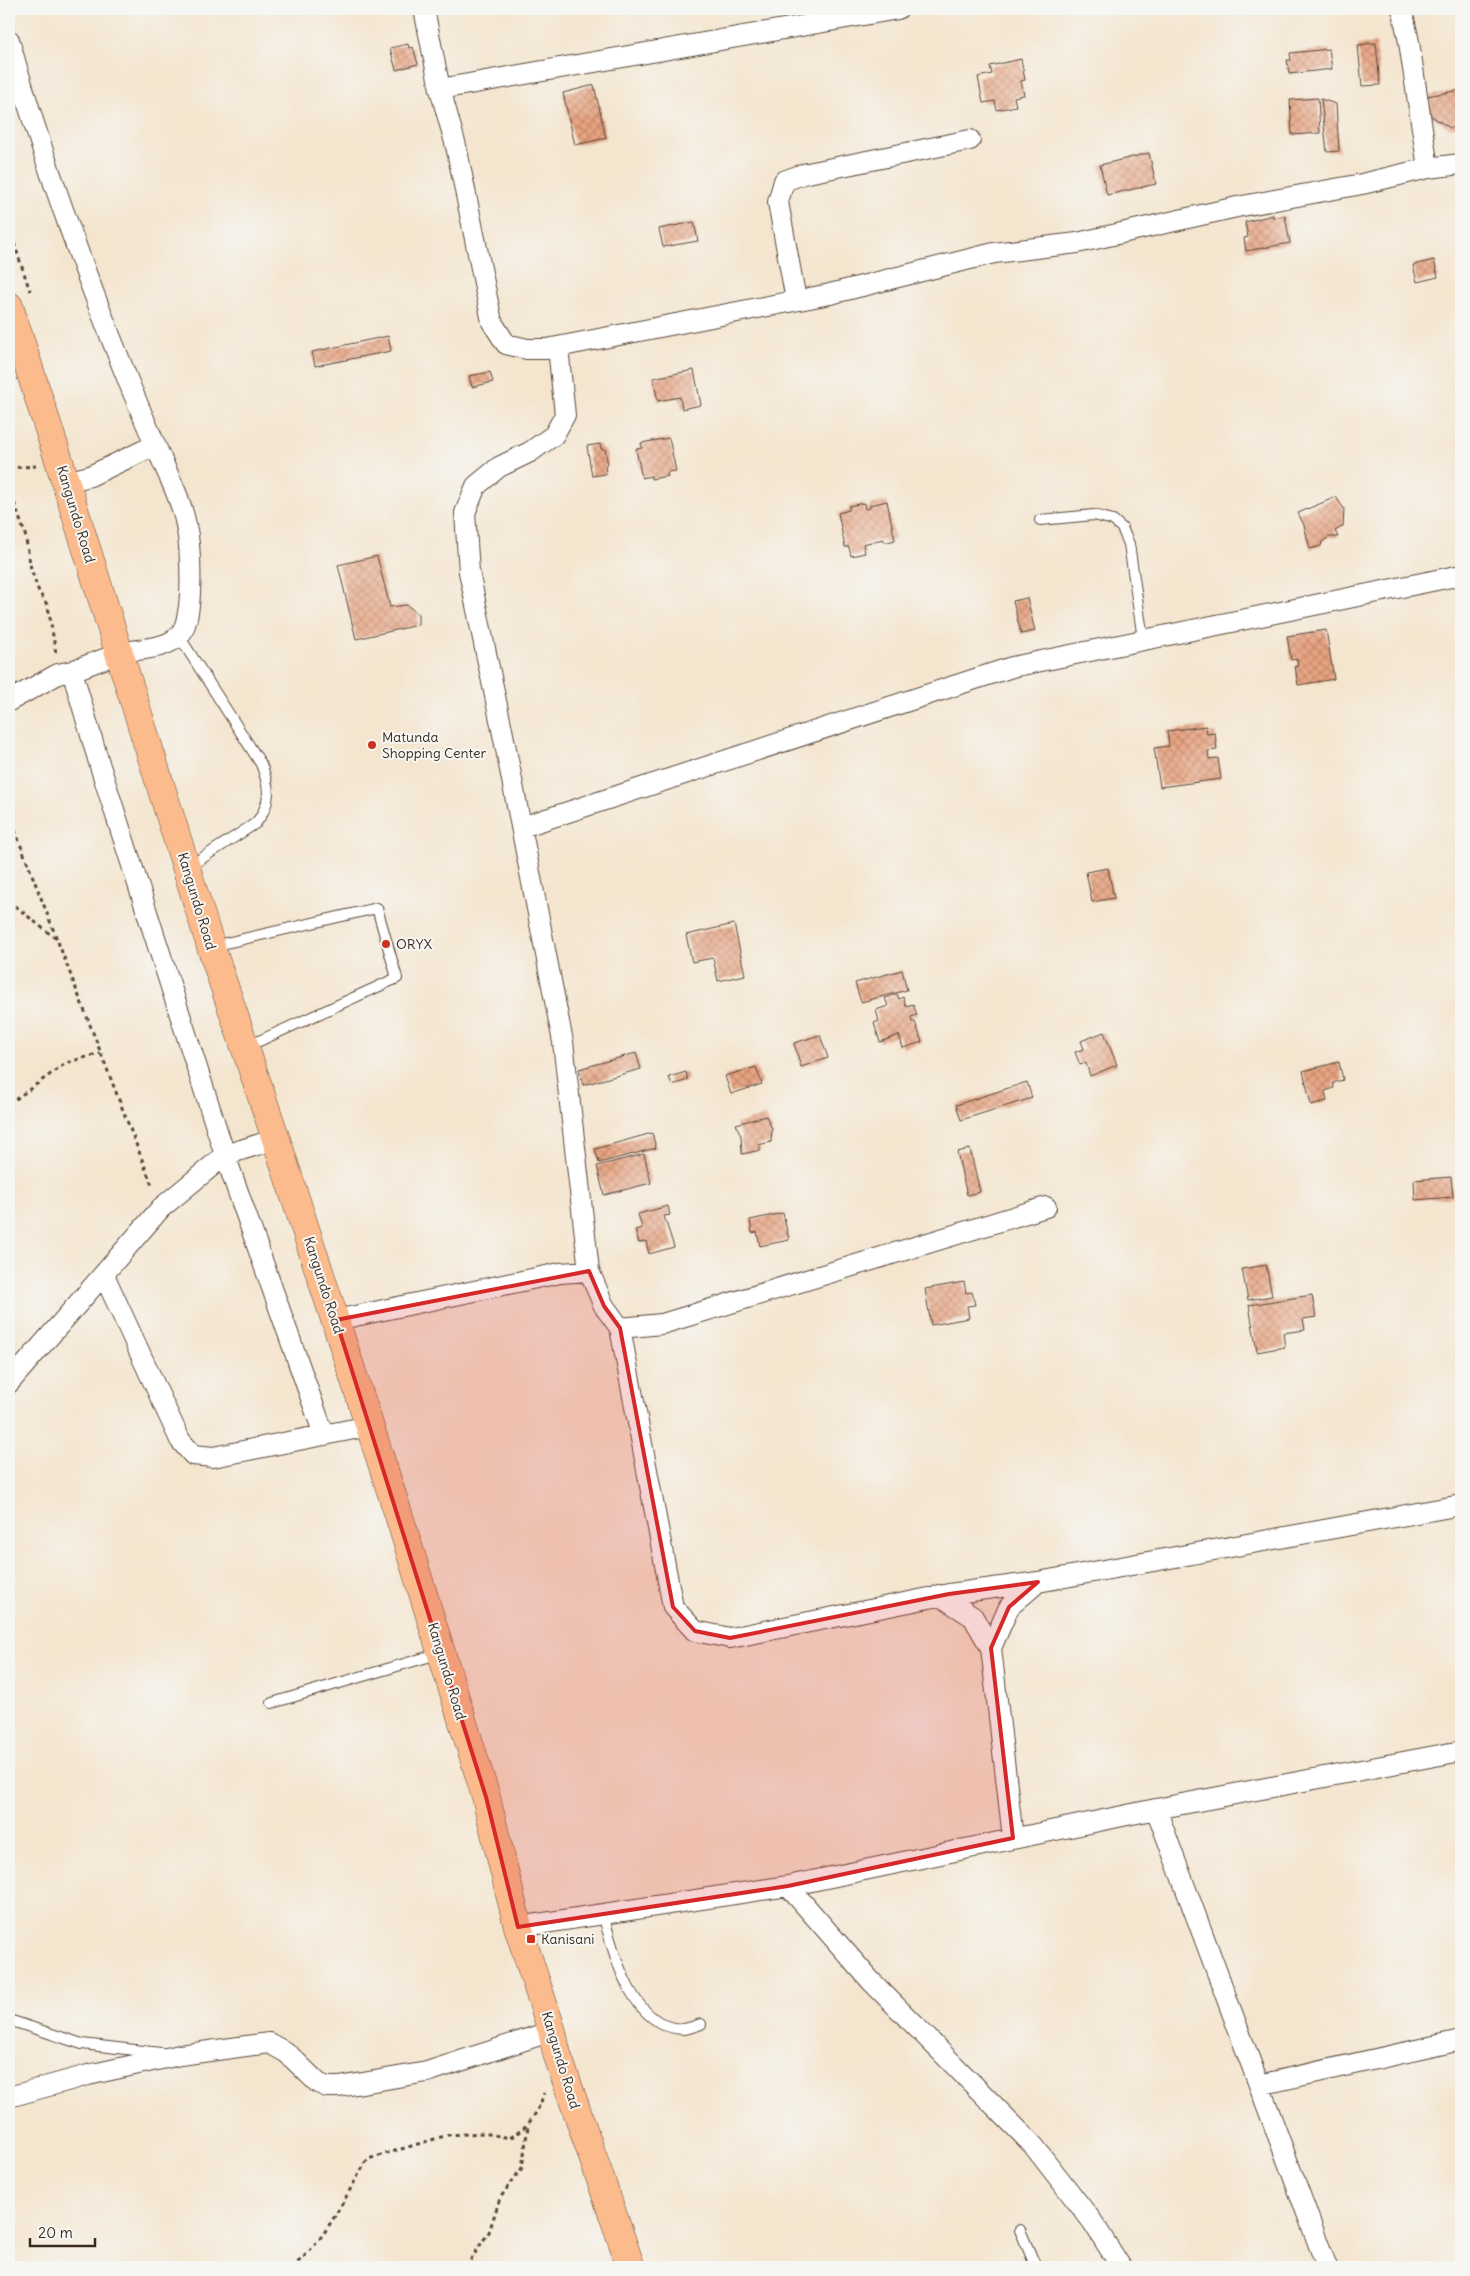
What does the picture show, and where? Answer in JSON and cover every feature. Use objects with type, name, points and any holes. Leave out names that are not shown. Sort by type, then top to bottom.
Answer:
[{"type":"highway","name":"Kangundo Road","points":[[9,306],[211,947],[336,1320],[441,1652],[486,1797],[518,1928],[554,2042],[631,2267]]},
{"type":"street","points":[[424,9],[440,89],[456,146],[492,322],[506,344],[527,350],[558,347],[796,300],[994,253],[1076,243],[1236,207],[1362,184],[1428,168],[1461,164]]},
{"type":"street","points":[[440,89],[898,9]]},
{"type":"street","points":[[1402,9],[1409,42],[1428,168]]},
{"type":"street","points":[[9,40],[21,84],[94,294],[180,501],[190,552],[190,599],[186,624],[179,636],[158,647],[144,648],[120,654],[65,673],[9,702]]},
{"type":"street","points":[[796,300],[778,202],[784,181],[802,174],[970,140]]},
{"type":"street","points":[[558,347],[565,415],[554,435],[530,452],[499,467],[476,486],[465,513],[469,572],[522,827],[563,1042],[589,1271],[604,1306],[620,1328],[673,1607],[695,1631],[730,1638],[940,1595],[1038,1582],[1461,1505]]},
{"type":"street","points":[[66,482],[90,476],[156,445]]},
{"type":"street","points":[[522,827],[1012,667],[1461,574]]},
{"type":"street","points":[[65,673],[106,785],[225,1156],[324,1435]]},
{"type":"street","points":[[9,1383],[161,1208],[225,1156],[276,1139]]},
{"type":"street","points":[[620,1328],[662,1324],[1046,1207]]},
{"type":"street","points":[[336,1320],[560,1274],[589,1271]]},
{"type":"street","points":[[104,1275],[133,1342],[180,1440],[193,1455],[213,1457],[369,1426]]},
{"type":"street","points":[[991,1648],[1009,1607],[1038,1582]]},
{"type":"street","points":[[940,1595],[973,1618],[991,1648],[1013,1838]]},
{"type":"street","points":[[518,1928],[788,1886],[1156,1809],[1461,1751]]},
{"type":"street","points":[[1156,1809],[1326,2267]]},
{"type":"street","points":[[788,1886],[871,1981],[1033,2145],[1092,2221],[1121,2267]]},
{"type":"street","points":[[1259,2085],[1461,2040]]},
{"type":"street","points":[[9,2097],[88,2075],[180,2055],[269,2043],[288,2053],[318,2083],[327,2087],[339,2087],[427,2072],[554,2042]]},
{"type":"lane","points":[[1040,520],[1094,514],[1113,520],[1122,528],[1129,544],[1143,639]]},
{"type":"lane","points":[[179,636],[261,764],[267,780],[268,795],[264,813],[256,823],[186,869]]},
{"type":"lane","points":[[211,947],[378,908],[397,978],[245,1047]]},
{"type":"lane","points":[[272,1703],[441,1652]]},
{"type":"lane","points":[[603,1914],[615,1957],[636,2001],[659,2023],[684,2029],[701,2024]]},
{"type":"lane","points":[[9,2020],[82,2044],[180,2055]]},
{"type":"lane","points":[[1020,2230],[1036,2267]]},
{"type":"path","points":[[9,488],[25,534],[31,569],[39,592],[48,606],[65,673]]},
{"type":"path","points":[[9,815],[161,1208]]},
{"type":"path","points":[[9,901],[55,938]]},
{"type":"path","points":[[9,1104],[66,1063],[100,1053]]},
{"type":"path","points":[[466,2267],[489,2232],[500,2198],[522,2168],[528,2126],[541,2103],[554,2042]]},
{"type":"path","points":[[291,2267],[300,2261],[330,2224],[368,2159],[448,2136],[483,2133],[510,2138],[528,2126]]},
{"type":"highlighted area","points":[[589,1271],[604,1306],[620,1328],[673,1607],[695,1631],[730,1638],[949,1594],[1038,1582],[1009,1607],[991,1648],[1013,1838],[788,1886],[518,1927],[486,1797],[336,1320]]},
{"type":"building","points":[[1376,43],[1380,85],[1362,86],[1358,45]]},
{"type":"building","points":[[408,44],[409,48],[413,47],[418,64],[396,70],[390,48]]},
{"type":"building","points":[[1329,49],[1332,69],[1289,74],[1287,60],[1291,60],[1290,53]]},
{"type":"building","points":[[1021,59],[1025,80],[1021,81],[1024,95],[1014,97],[1016,106],[997,110],[995,101],[983,103],[978,77],[992,74],[990,66]]},
{"type":"building","points":[[594,85],[606,138],[575,145],[563,93]]},
{"type":"building","points":[[1461,90],[1461,126],[1450,128],[1428,114],[1427,96]]},
{"type":"building","points":[[1318,98],[1320,133],[1292,135],[1290,100]]},
{"type":"building","points":[[1321,99],[1336,104],[1339,151],[1327,152]]},
{"type":"building","points":[[1149,153],[1156,184],[1107,195],[1100,165]]},
{"type":"building","points":[[1273,215],[1273,218],[1285,216],[1290,243],[1246,251],[1244,238],[1248,237],[1245,222]]},
{"type":"building","points":[[694,222],[698,241],[663,247],[659,229]]},
{"type":"building","points":[[1434,260],[1438,277],[1417,282],[1413,265]]},
{"type":"building","points":[[388,336],[391,351],[315,366],[312,352]]},
{"type":"building","points":[[694,370],[701,405],[682,409],[680,397],[658,401],[653,378]]},
{"type":"building","points":[[490,372],[493,382],[472,387],[469,376]]},
{"type":"building","points":[[669,438],[676,471],[667,472],[668,476],[651,479],[651,476],[642,478],[636,449],[642,448],[641,443]]},
{"type":"building","points":[[600,444],[601,449],[605,449],[608,465],[605,465],[606,474],[592,476],[587,446]]},
{"type":"building","points":[[1336,497],[1344,509],[1343,526],[1335,531],[1338,537],[1329,537],[1322,542],[1321,546],[1310,549],[1304,525],[1298,513]]},
{"type":"building","points":[[887,501],[895,540],[884,543],[883,539],[863,544],[865,553],[851,556],[849,547],[845,547],[838,513],[849,510],[849,506],[864,503],[865,509],[870,508],[870,505]]},
{"type":"building","points":[[377,556],[390,607],[407,605],[418,614],[418,625],[356,639],[338,565]]},
{"type":"building","points":[[1027,598],[1035,631],[1021,634],[1013,601]]},
{"type":"building","points":[[1326,630],[1334,679],[1298,685],[1295,666],[1298,666],[1297,659],[1291,660],[1287,636]]},
{"type":"building","points":[[1206,726],[1207,734],[1215,733],[1217,750],[1208,751],[1209,759],[1218,758],[1221,779],[1160,787],[1154,748],[1169,746],[1167,731]]},
{"type":"building","points":[[1108,868],[1114,898],[1092,902],[1086,872]]},
{"type":"building","points":[[734,924],[745,975],[718,981],[713,958],[692,962],[686,935]]},
{"type":"building","points":[[902,970],[907,990],[861,1002],[855,983]]},
{"type":"building","points":[[897,994],[899,999],[903,997],[906,1006],[913,1004],[917,1015],[911,1017],[912,1022],[915,1022],[922,1042],[903,1048],[899,1035],[880,1042],[874,1023],[879,1021],[876,1010],[888,1006],[885,998]]},
{"type":"building","points":[[1104,1032],[1117,1065],[1090,1076],[1086,1063],[1080,1065],[1075,1052],[1084,1049],[1081,1041]]},
{"type":"building","points":[[820,1035],[828,1058],[801,1067],[794,1043]]},
{"type":"building","points":[[636,1053],[641,1069],[583,1085],[579,1069]]},
{"type":"building","points":[[1339,1062],[1343,1080],[1333,1083],[1334,1088],[1325,1091],[1327,1101],[1311,1105],[1303,1071]]},
{"type":"building","points":[[756,1067],[762,1084],[731,1094],[725,1076]]},
{"type":"building","points":[[686,1072],[688,1080],[672,1085],[669,1077]]},
{"type":"building","points":[[1027,1082],[1032,1098],[961,1120],[956,1105]]},
{"type":"building","points":[[766,1116],[772,1129],[771,1142],[758,1145],[761,1150],[742,1154],[741,1136],[736,1124]]},
{"type":"building","points":[[652,1133],[656,1148],[599,1163],[595,1149]]},
{"type":"building","points":[[970,1149],[980,1192],[967,1195],[957,1152]]},
{"type":"building","points":[[644,1154],[651,1183],[604,1195],[597,1166]]},
{"type":"building","points":[[1451,1177],[1453,1197],[1415,1200],[1414,1180]]},
{"type":"building","points":[[668,1206],[670,1215],[664,1216],[674,1247],[649,1254],[646,1241],[639,1243],[635,1230],[642,1228],[638,1214]]},
{"type":"building","points":[[783,1213],[789,1240],[760,1246],[757,1232],[752,1233],[750,1220]]},
{"type":"building","points":[[1266,1265],[1272,1296],[1248,1300],[1242,1269]]},
{"type":"building","points":[[964,1282],[966,1293],[972,1292],[975,1305],[967,1306],[969,1318],[931,1325],[925,1289]]},
{"type":"building","points":[[1312,1295],[1316,1317],[1303,1319],[1305,1330],[1283,1333],[1285,1347],[1257,1352],[1249,1305]]},
{"type":"place","name":"Matunda Shopping Center","points":[[372,745]]},
{"type":"place","name":"ORYX","points":[[386,944]]},
{"type":"place","name":"Kanisani","points":[[531,1939]]}]
